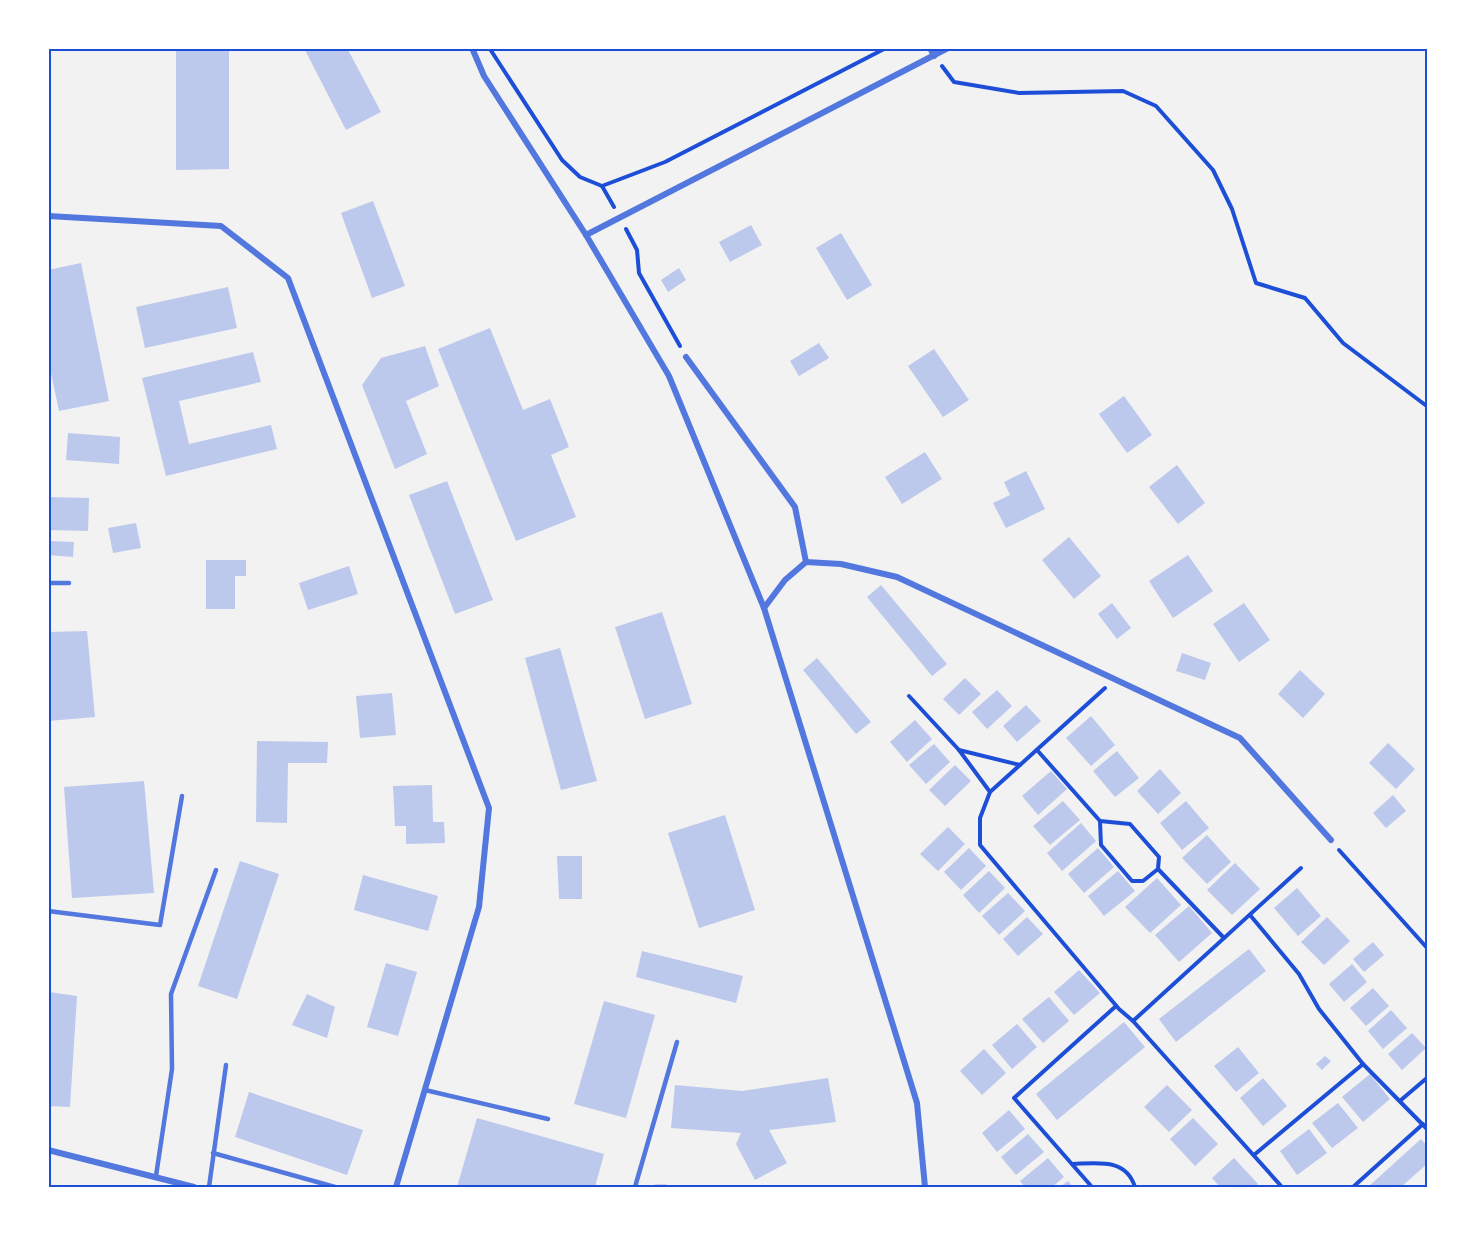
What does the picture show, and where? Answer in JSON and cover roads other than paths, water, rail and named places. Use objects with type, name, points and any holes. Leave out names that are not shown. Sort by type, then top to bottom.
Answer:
[{"type":"street","points":[[472,48],[484,76],[586,235],[669,376],[764,608],[917,1103],[925,1187]]},
{"type":"street","points":[[930,48],[934,56]]},
{"type":"street","points":[[586,235],[948,48]]},
{"type":"street","points":[[48,216],[221,226],[288,278],[489,808],[479,907],[396,1187]]},
{"type":"street","points":[[686,357],[795,507],[806,562]]},
{"type":"street","points":[[764,608],[785,580],[806,562],[841,564],[897,577],[1240,738],[1330,840]]},
{"type":"street","points":[[48,1150],[194,1187]]},
{"type":"lane","points":[[48,583],[69,583]]},
{"type":"lane","points":[[48,911],[160,925],[182,796]]},
{"type":"lane","points":[[156,1176],[172,1069],[171,994],[216,870]]},
{"type":"lane","points":[[635,1187],[677,1042]]},
{"type":"lane","points":[[209,1187],[225,1065]]},
{"type":"lane","points":[[424,1090],[548,1119]]},
{"type":"lane","points":[[213,1153],[335,1187]]},
{"type":"lane","points":[[655,1187],[666,1187]]}]
